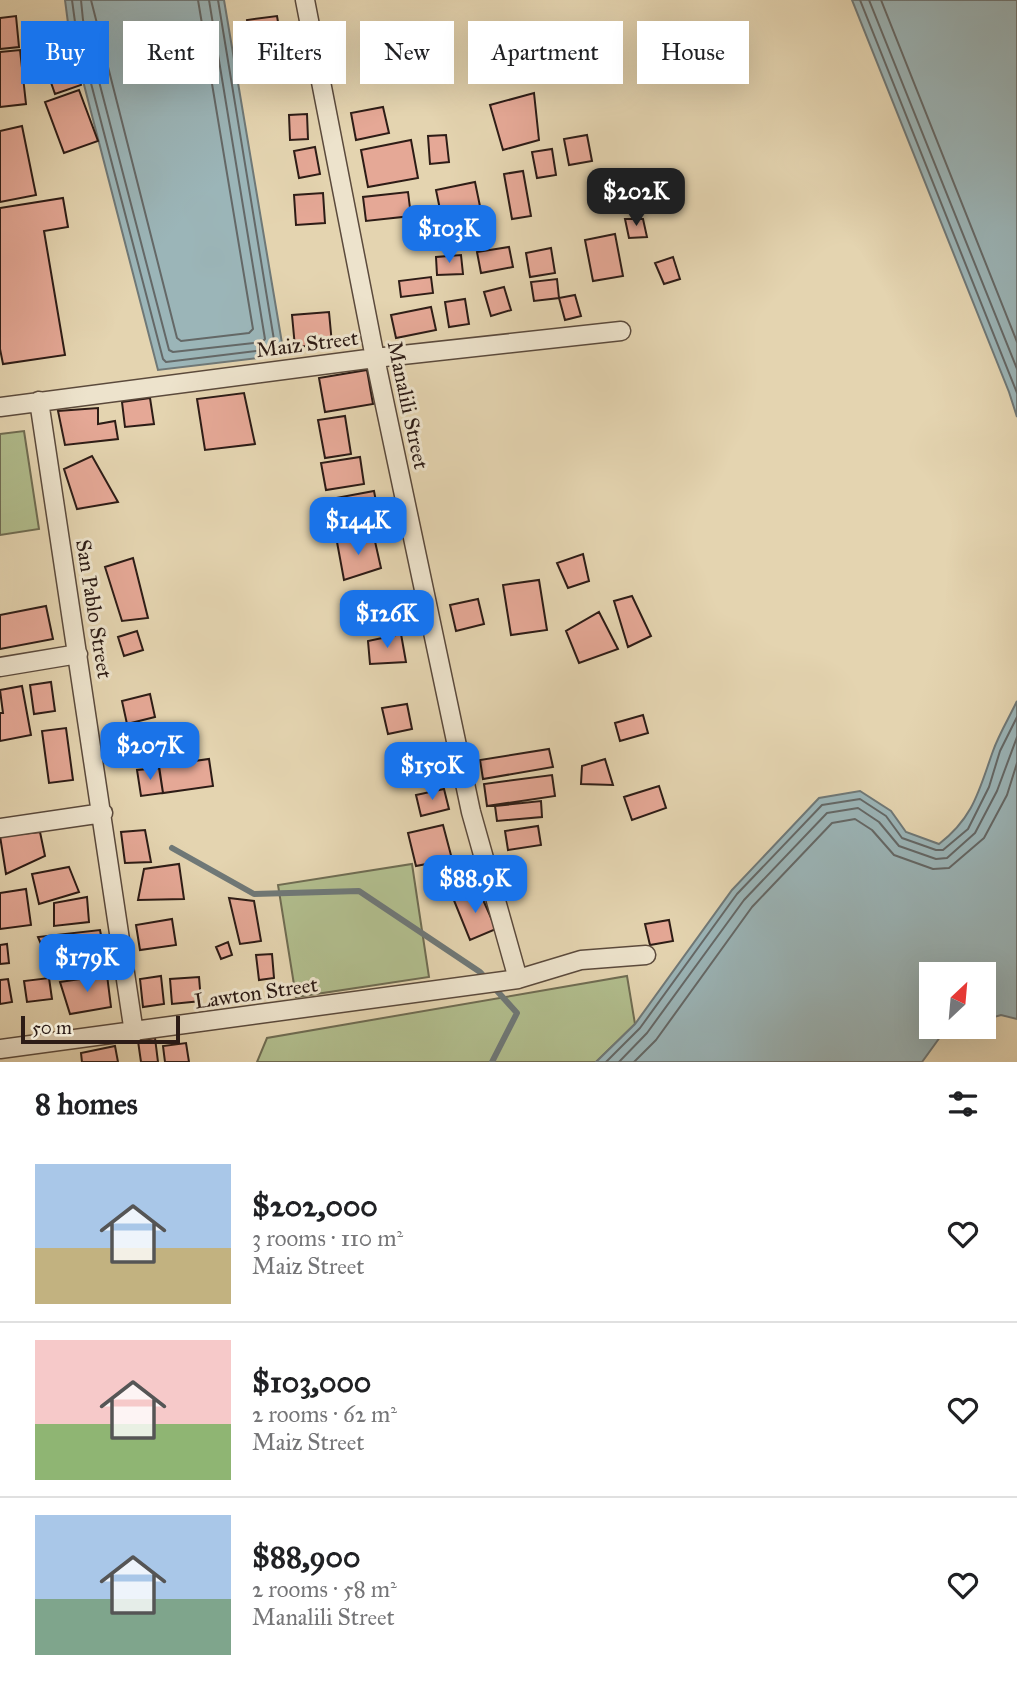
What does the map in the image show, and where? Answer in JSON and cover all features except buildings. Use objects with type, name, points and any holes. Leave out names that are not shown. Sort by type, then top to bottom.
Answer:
[{"type":"street","name":"Manalili Street","points":[[305,0],[375,358],[471,812],[518,979]]},
{"type":"street","name":"Maiz Street","points":[[0,407],[375,358],[621,331]]},
{"type":"street","name":"San Pablo Street","points":[[39,401],[134,1033]]},
{"type":"street","points":[[0,667],[78,654]]},
{"type":"street","points":[[0,828],[103,813]]},
{"type":"street","name":"Lawton Street","points":[[0,1049],[29,1054],[134,1033],[518,979],[582,960],[646,955]]},
{"type":"green space","points":[[24,431],[39,529],[0,535],[0,434]]},
{"type":"green space","points":[[412,864],[429,977],[296,997],[278,885]]},
{"type":"green space","points":[[627,976],[635,1024],[596,1062],[257,1062],[267,1038]]},
{"type":"water","points":[[65,0],[224,0],[233,53],[233,84],[238,84],[284,355],[158,370],[84,84],[109,84],[109,21],[68,21]]},
{"type":"water","points":[[852,0],[1017,0],[1017,417],[1009,392]]},
{"type":"water","points":[[1017,701],[1017,1019],[996,1016],[996,962],[919,962],[919,1040],[938,1040],[922,1062],[596,1062],[635,1024],[732,890],[819,798],[860,791],[891,811],[906,832],[939,844],[968,813],[995,745]]},
{"type":"waterway","points":[[172,848],[254,894],[359,891],[480,972],[517,1013],[492,1062]]}]
